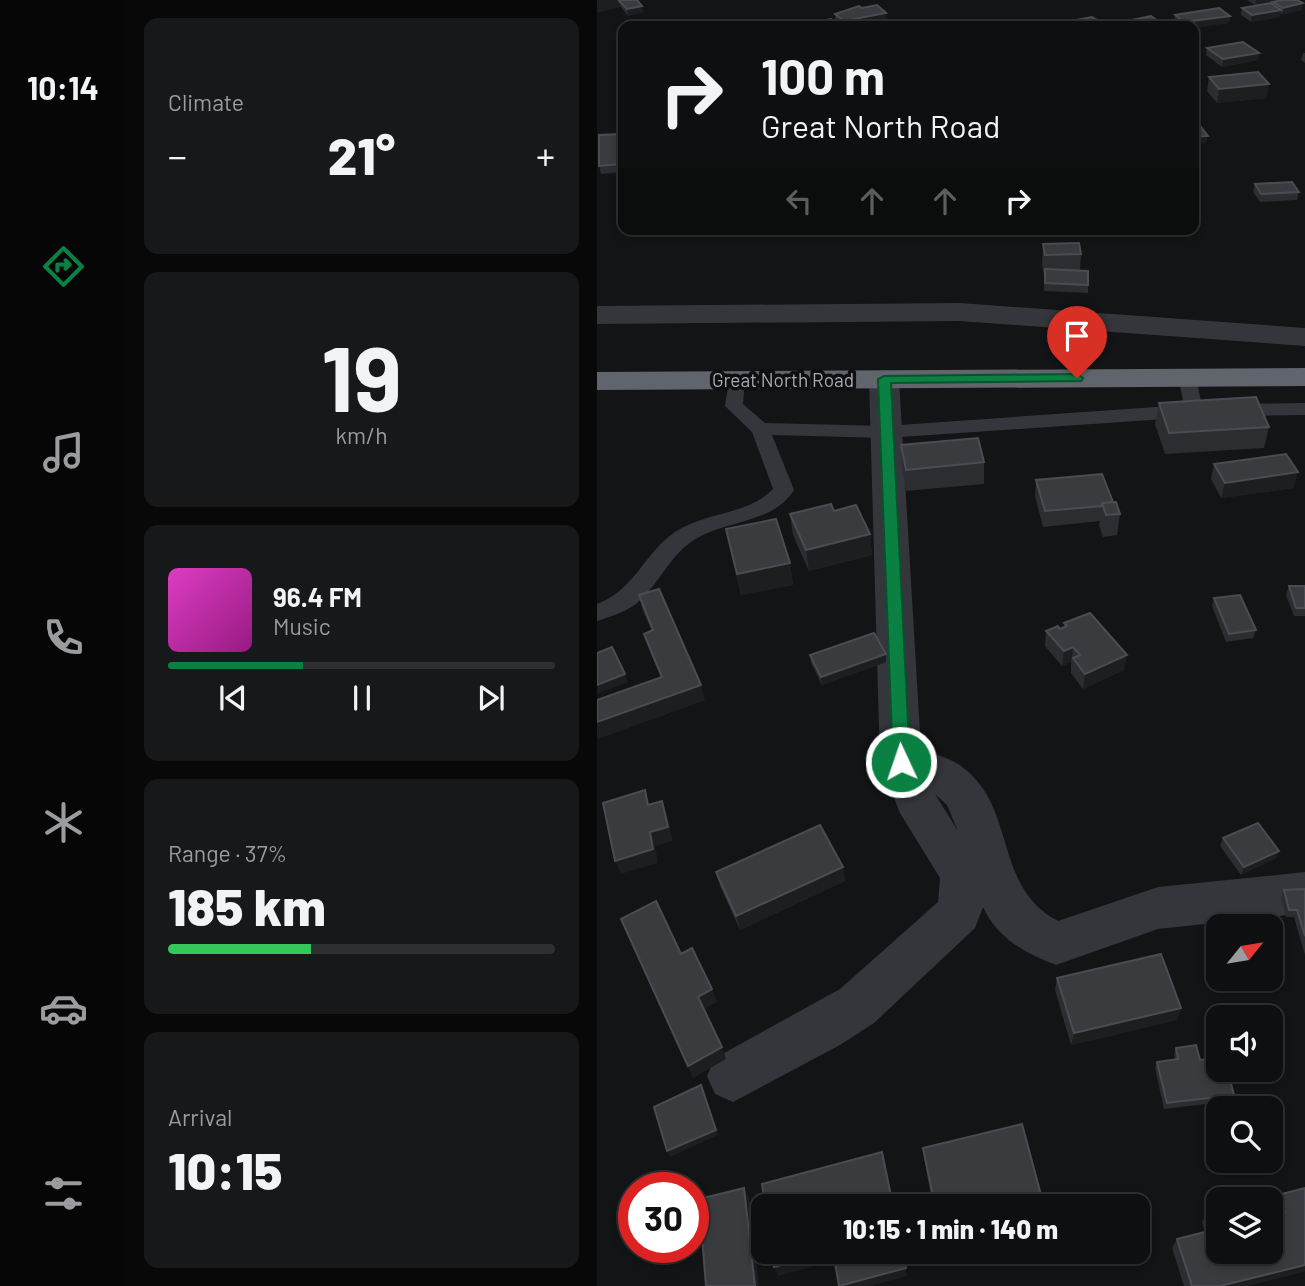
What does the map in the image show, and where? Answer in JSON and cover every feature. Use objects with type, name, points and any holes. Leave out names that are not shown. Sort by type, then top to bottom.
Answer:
[{"type":"highway","name":"Great North Road","points":[[597,382],[1305,377]]},
{"type":"street","points":[[597,315],[959,312],[1305,337]]},
{"type":"street","points":[[733,1076],[857,1006],[959,914],[963,892],[962,875],[915,800],[901,762],[884,379]]},
{"type":"street","points":[[901,762],[946,778],[960,792],[972,807],[1001,898],[1014,916],[1032,932],[1056,943],[1158,908],[1305,891]]},
{"type":"lane","points":[[1187,377],[1194,411]]},
{"type":"lane","points":[[597,612],[630,597],[675,542],[689,533],[778,498],[784,490],[760,429],[734,406],[736,379]]},
{"type":"lane","points":[[760,429],[886,432],[1194,411],[1305,408]]},
{"type":"building","points":[[637,0],[642,6],[627,9],[619,1]]},
{"type":"building","points":[[1297,0],[1303,3],[1283,8],[1273,2]]},
{"type":"building","points":[[1271,3],[1281,10],[1252,15],[1242,8]]},
{"type":"building","points":[[877,5],[886,13],[844,21],[835,14],[859,6],[862,8]]},
{"type":"building","points":[[1219,8],[1230,16],[1183,21],[1175,15]]},
{"type":"building","points":[[1151,16],[1158,21],[1127,21]]},
{"type":"building","points":[[1092,17],[1099,21],[1078,21]]},
{"type":"building","points":[[1243,42],[1259,53],[1223,59],[1207,48]]},
{"type":"building","points":[[1258,72],[1269,84],[1219,89],[1209,77]]},
{"type":"building","points":[[1199,124],[1208,136],[1199,137]]},
{"type":"building","points":[[618,134],[618,164],[599,166],[599,135]]},
{"type":"building","points":[[1292,182],[1299,192],[1261,194],[1255,184]]},
{"type":"building","points":[[1079,243],[1081,254],[1045,255],[1043,244]]},
{"type":"building","points":[[1045,269],[1088,271],[1088,285],[1045,283]]},
{"type":"building","points":[[1256,397],[1269,427],[1169,433],[1159,403]]},
{"type":"building","points":[[978,438],[984,462],[906,470],[901,445]]},
{"type":"building","points":[[1286,454],[1298,472],[1225,483],[1214,464]]},
{"type":"building","points":[[1102,474],[1113,502],[1102,503],[1102,506],[1045,511],[1036,480]]},
{"type":"building","points":[[1116,502],[1120,514],[1106,515],[1102,503]]},
{"type":"building","points":[[831,504],[834,511],[856,505],[870,534],[806,550],[790,514]]},
{"type":"building","points":[[776,519],[790,563],[737,574],[726,529]]},
{"type":"building","points":[[1289,586],[1305,586],[1305,608],[1296,608]]},
{"type":"building","points":[[659,589],[701,685],[597,722],[597,700],[662,677],[644,634],[653,630],[639,595]]},
{"type":"building","points":[[1240,595],[1256,630],[1229,634],[1214,598]]},
{"type":"building","points":[[1090,613],[1127,655],[1085,674],[1073,658],[1080,655],[1073,647],[1064,651],[1046,631],[1058,626],[1060,629],[1067,626],[1064,623]]},
{"type":"building","points":[[874,633],[886,654],[821,677],[810,655]]},
{"type":"building","points":[[612,647],[625,674],[597,685],[597,653]]},
{"type":"building","points":[[645,790],[648,805],[662,801],[668,827],[650,832],[653,849],[615,861],[603,803]]},
{"type":"building","points":[[1258,823],[1279,851],[1244,867],[1223,838]]},
{"type":"building","points":[[820,825],[843,867],[736,916],[716,872]]},
{"type":"building","points":[[1305,889],[1305,936],[1297,910],[1289,910],[1284,890]]},
{"type":"building","points":[[656,901],[681,954],[692,948],[712,989],[698,997],[722,1047],[688,1066],[621,919]]},
{"type":"building","points":[[1161,954],[1181,1008],[1074,1033],[1057,978]]},
{"type":"building","points":[[1196,1045],[1200,1060],[1206,1059],[1206,1082],[1230,1082],[1234,1095],[1206,1096],[1206,1098],[1167,1103],[1157,1062],[1178,1059],[1176,1048]]},
{"type":"building","points":[[701,1085],[716,1130],[667,1151],[654,1107]]},
{"type":"building","points":[[1022,1124],[1041,1194],[933,1194],[923,1148]]},
{"type":"building","points":[[882,1152],[891,1194],[763,1194],[762,1184]]},
{"type":"building","points":[[744,1188],[755,1286],[706,1286],[704,1263],[709,1263],[709,1197]]},
{"type":"building","points":[[1305,1188],[1305,1265],[1220,1286],[1192,1286],[1177,1239],[1206,1232],[1206,1264],[1283,1264],[1283,1194]]},
{"type":"building","points":[[835,1264],[905,1264],[906,1268],[839,1286]]},
{"type":"route","points":[[901,762],[884,379],[1077,378]]}]
